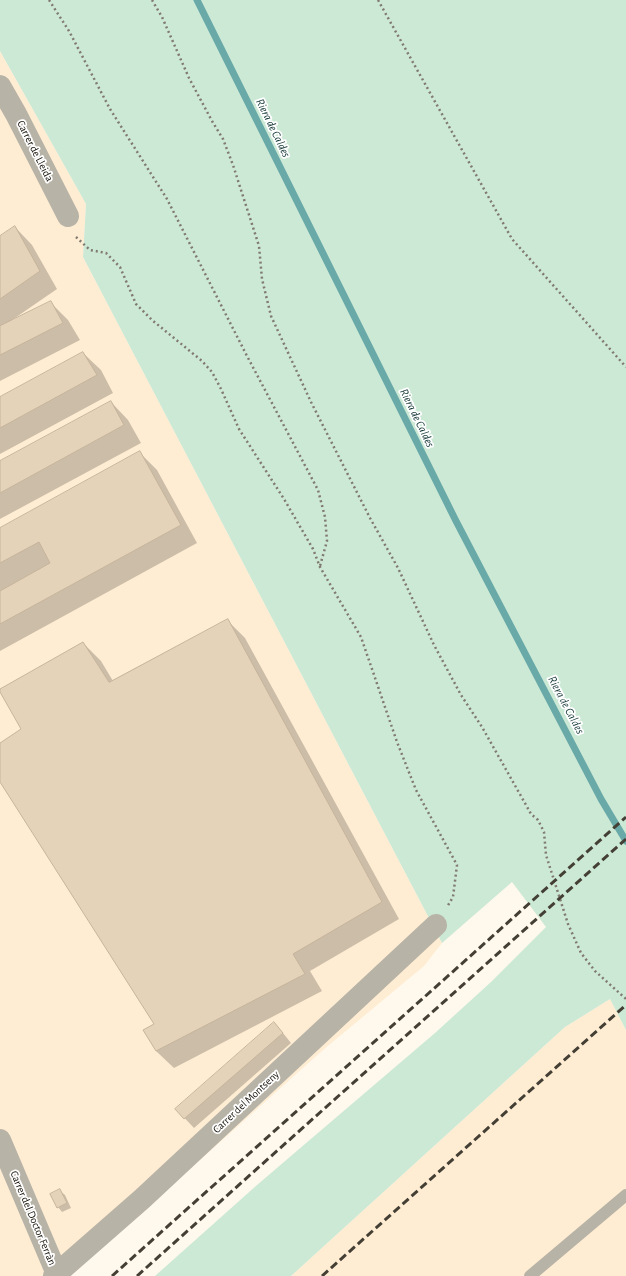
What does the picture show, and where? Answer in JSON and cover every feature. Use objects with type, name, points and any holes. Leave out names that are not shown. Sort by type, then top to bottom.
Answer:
[{"type":"street","name":"Carrer de Lleida","points":[[0,86],[68,216]]},
{"type":"street","name":"Carrer del Montseny","points":[[55,1275],[142,1199],[436,925]]},
{"type":"street","name":"Carrer del Doctor Ferràn","points":[[0,1140],[55,1275]]},
{"type":"lane","points":[[530,1276],[626,1195]]},
{"type":"path","points":[[50,0],[69,31],[110,109],[167,199],[318,490],[325,517],[327,541],[320,567]]},
{"type":"path","points":[[152,0],[162,17],[189,78],[223,139],[259,246],[262,279],[271,316],[311,402],[398,568],[434,645],[461,695],[482,727],[531,814],[538,820],[544,832],[546,855],[568,924],[581,954],[595,971],[626,999]]},
{"type":"path","points":[[378,0],[512,239],[626,367]]},
{"type":"path","points":[[68,216],[72,233],[90,250],[106,253],[120,267],[136,304],[152,320],[202,361],[212,372],[239,429],[284,499],[313,549],[320,567],[361,637],[397,742],[416,790],[457,865],[453,897],[436,925]]},
{"type":"shaded area","points":[[0,51],[86,204],[83,257],[442,943],[424,966],[323,1050],[70,1276],[0,1276]]},
{"type":"shaded area","points":[[610,999],[626,1030],[626,1276],[291,1276],[565,1027]]},
{"type":"green space","points":[[0,0],[626,0],[626,1030],[610,999],[565,1027],[291,1276],[155,1276],[257,1185],[435,1033],[491,982],[546,927],[512,882],[442,943],[83,257],[86,204],[0,51]]},
{"type":"building","points":[[15,226],[40,271],[0,299],[0,236]]},
{"type":"building","points":[[51,301],[63,323],[0,355],[0,326]]},
{"type":"building","points":[[83,352],[97,375],[0,428],[0,397]]},
{"type":"building","points":[[111,401],[124,425],[0,493],[0,461]]},
{"type":"building","points":[[140,451],[181,525],[0,624],[0,591],[50,563],[39,542],[0,563],[0,528]]},
{"type":"building","points":[[228,619],[382,902],[293,954],[305,974],[156,1051],[143,1030],[154,1024],[0,782],[0,743],[21,729],[0,692],[0,689],[83,642],[109,682]]},
{"type":"building","points":[[274,1022],[283,1033],[184,1119],[175,1109]]},
{"type":"building","points":[[60,1189],[67,1203],[57,1208],[50,1194]]},
{"type":"waterway","name":"Riera de Caldes","points":[[197,0],[456,521],[601,799],[626,841]]},
{"type":"railway","points":[[112,1276],[626,817]]},
{"type":"railway","points":[[137,1276],[626,839]]},
{"type":"railway","points":[[322,1276],[626,1005]]}]
